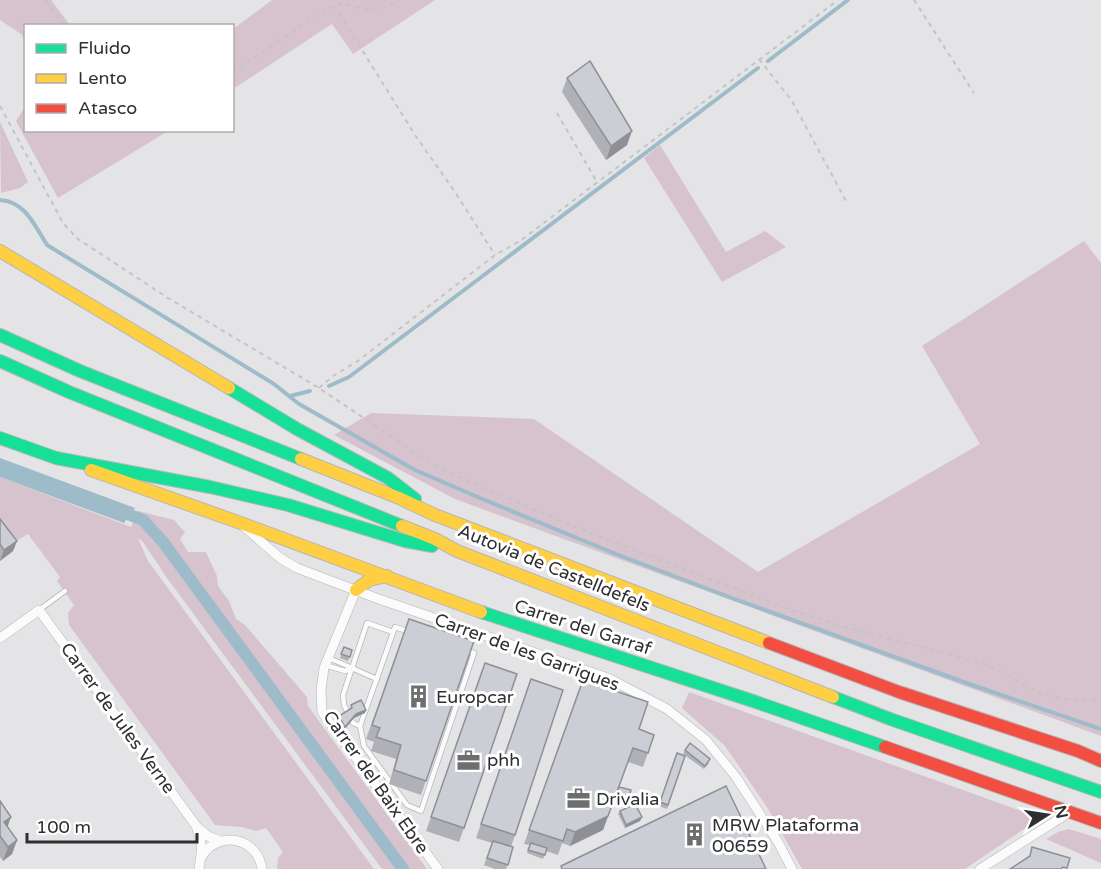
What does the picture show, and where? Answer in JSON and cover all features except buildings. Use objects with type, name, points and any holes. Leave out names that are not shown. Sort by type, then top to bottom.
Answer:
[{"type":"main road","points":[[0,251],[297,429],[388,478],[435,515]]},
{"type":"main road","name":"Autovia de Castelldefels","points":[[0,335],[399,498],[435,515],[890,689],[1078,751],[1101,761]]},
{"type":"main road","name":"Autovia de Castelldefels","points":[[0,361],[109,408],[435,539],[457,551],[893,720],[1101,792]]},
{"type":"main road","points":[[0,438],[56,458],[251,496],[322,514],[405,541],[457,551]]},
{"type":"main road","name":"Carrer del Garraf","points":[[56,458],[387,576],[491,616],[756,702],[1101,824]]},
{"type":"main road","points":[[356,590],[369,580],[387,576]]},
{"type":"main road","points":[[1078,751],[1101,752]]},
{"type":"street","name":"Carrer de les Garrigues","points":[[238,522],[288,563],[356,590],[608,678],[667,709],[706,740],[729,768],[753,802],[792,869]]},
{"type":"street","name":"Carrer del Baix Ebre","points":[[356,590],[326,662],[321,690],[322,712],[438,869]]},
{"type":"street","points":[[0,638],[39,610]]},
{"type":"street","name":"Carrer de Jules Verne","points":[[39,610],[196,827],[202,841],[203,854],[199,869]]},
{"type":"street","points":[[980,869],[1070,812]]},
{"type":"street","name":"Carrer de Jules Verne","points":[[196,827],[220,841],[234,839],[248,844],[258,856],[262,869]]},
{"type":"street","points":[[203,854],[220,841]]},
{"type":"lane","points":[[39,610],[64,591]]},
{"type":"lane","points":[[360,726],[353,723],[344,705],[343,695],[367,623],[393,632]]},
{"type":"lane","points":[[395,627],[474,653],[421,811],[407,805],[364,746],[360,726],[393,632],[395,627]]},
{"type":"lane","points":[[326,662],[345,671],[351,669],[377,679]]},
{"type":"path","points":[[45,0],[63,24]]},
{"type":"path","points":[[234,72],[338,3],[367,9],[380,8],[400,0]]},
{"type":"path","points":[[319,388],[333,376],[358,361],[495,255],[520,242],[838,0]]},
{"type":"path","points":[[914,0],[974,93]]},
{"type":"path","points":[[334,5],[415,135],[495,255]]},
{"type":"path","points":[[759,59],[792,101],[846,201]]},
{"type":"path","points":[[0,106],[63,223],[78,239],[168,298],[319,388],[438,468],[572,526],[788,609],[842,626],[982,663],[1041,694],[1078,701],[1101,699]]},
{"type":"path","points":[[557,113],[597,182]]},
{"type":"shaded area","points":[[0,0],[51,0],[69,24],[24,24],[24,39],[21,34],[0,20]]},
{"type":"shaded area","points":[[272,0],[435,0],[353,54],[332,24],[234,88],[234,28]]},
{"type":"shaded area","points":[[24,109],[24,132],[166,132],[58,198],[16,121]]},
{"type":"shaded area","points":[[0,122],[28,182],[20,188],[1,193]]},
{"type":"shaded area","points":[[660,145],[726,252],[765,231],[786,247],[722,282],[644,158]]},
{"type":"shaded area","points":[[1084,241],[1101,263],[1101,736],[455,499],[334,435],[371,413],[534,419],[758,572],[980,444],[922,346]]},
{"type":"shaded area","points":[[0,477],[131,527],[138,511],[174,520],[185,532],[180,539],[188,552],[206,552],[217,576],[218,586],[229,601],[236,619],[245,625],[307,697],[308,706],[427,869],[382,869],[138,538],[148,561],[374,869],[277,869],[278,858],[283,852],[266,828],[256,831],[242,827],[215,825],[69,625],[68,613],[74,605],[57,581],[60,577],[28,534],[11,544],[0,530]]},
{"type":"shaded area","points":[[689,692],[1033,815],[1027,827],[965,869],[802,869],[767,807],[725,746],[682,708]]},
{"type":"shaded area","points":[[1069,829],[1101,839],[1101,863],[1046,839]]},
{"type":"water","points":[[0,458],[135,508],[124,523],[0,477]]},
{"type":"waterway","points":[[768,61],[848,0]]},
{"type":"waterway","points":[[329,386],[349,377],[758,68]]},
{"type":"waterway","points":[[0,200],[9,201],[23,210],[47,245],[274,384],[299,404],[415,470],[616,554],[721,594],[1101,729]]},
{"type":"waterway","points":[[290,396],[310,391]]},
{"type":"waterway","points":[[117,510],[143,520],[163,542],[403,869]]},
{"type":"traffic: fast","points":[[0,335],[80,371],[301,459]]},
{"type":"traffic: fast","points":[[0,361],[69,392],[402,526]]},
{"type":"traffic: fast","points":[[229,388],[297,429],[388,478],[415,499]]},
{"type":"traffic: fast","points":[[0,438],[56,458],[210,487],[288,505],[405,541],[432,546]]},
{"type":"traffic: fast","points":[[481,612],[885,747]]},
{"type":"traffic: fast","points":[[833,697],[1101,792]]},
{"type":"traffic: slow","points":[[0,251],[229,388]]},
{"type":"traffic: slow","points":[[301,459],[399,498],[435,515],[769,643]]},
{"type":"traffic: slow","points":[[91,470],[481,612]]},
{"type":"traffic: slow","points":[[402,526],[435,539],[457,551],[833,697]]},
{"type":"traffic: slow","points":[[356,590],[369,580],[387,576]]},
{"type":"traffic: jam","points":[[769,643],[899,692],[1078,751],[1101,761]]},
{"type":"traffic: jam","points":[[885,747],[1101,823]]},
{"type":"place","name":"Europcar","points":[[418,697]]},
{"type":"place","name":"phh","points":[[469,760]]},
{"type":"place","name":"Drivalia","points":[[578,799]]},
{"type":"place","name":"MRW Plataforma 00659","points":[[694,835]]}]
